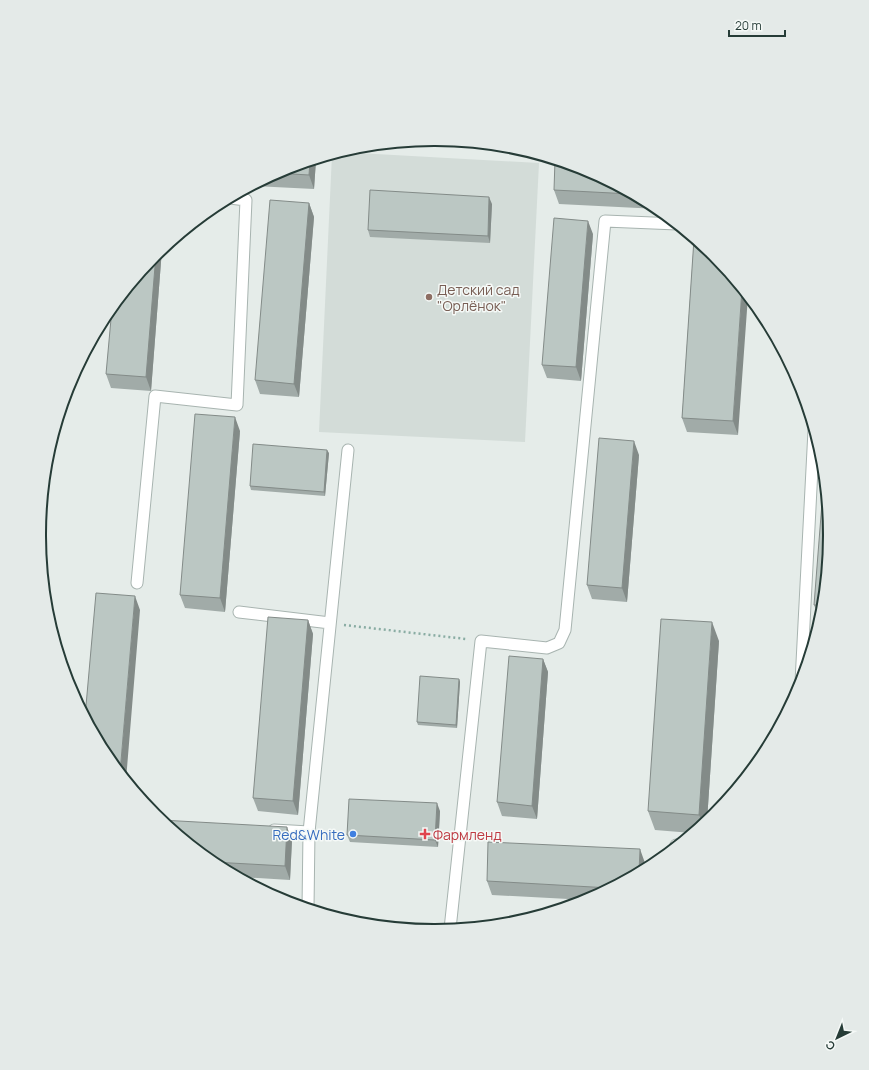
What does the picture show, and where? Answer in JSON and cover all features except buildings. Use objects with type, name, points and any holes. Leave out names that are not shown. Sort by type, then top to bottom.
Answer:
[{"type":"lane","points":[[137,583],[155,396],[237,405],[246,200],[240,199]]},
{"type":"lane","points":[[451,923],[481,641],[547,648],[559,643],[565,630],[605,221],[666,224]]},
{"type":"lane","points":[[802,660],[813,447]]},
{"type":"lane","points":[[308,902],[310,832],[348,450]]},
{"type":"lane","points":[[239,612],[330,623]]},
{"type":"lane","points":[[264,829],[310,832]]},
{"type":"path","points":[[330,623],[481,641]]},
{"type":"shaded area","name":"Детский сад \"Орлёнок\"","points":[[363,153],[539,163],[525,442],[319,432],[332,161]]},
{"type":"place","name":"Детский сад \"Орлёнок\"","points":[[429,297]]},
{"type":"place","name":"Red&White","points":[[353,834]]},
{"type":"place","name":"Фармленд","points":[[425,834]]}]
